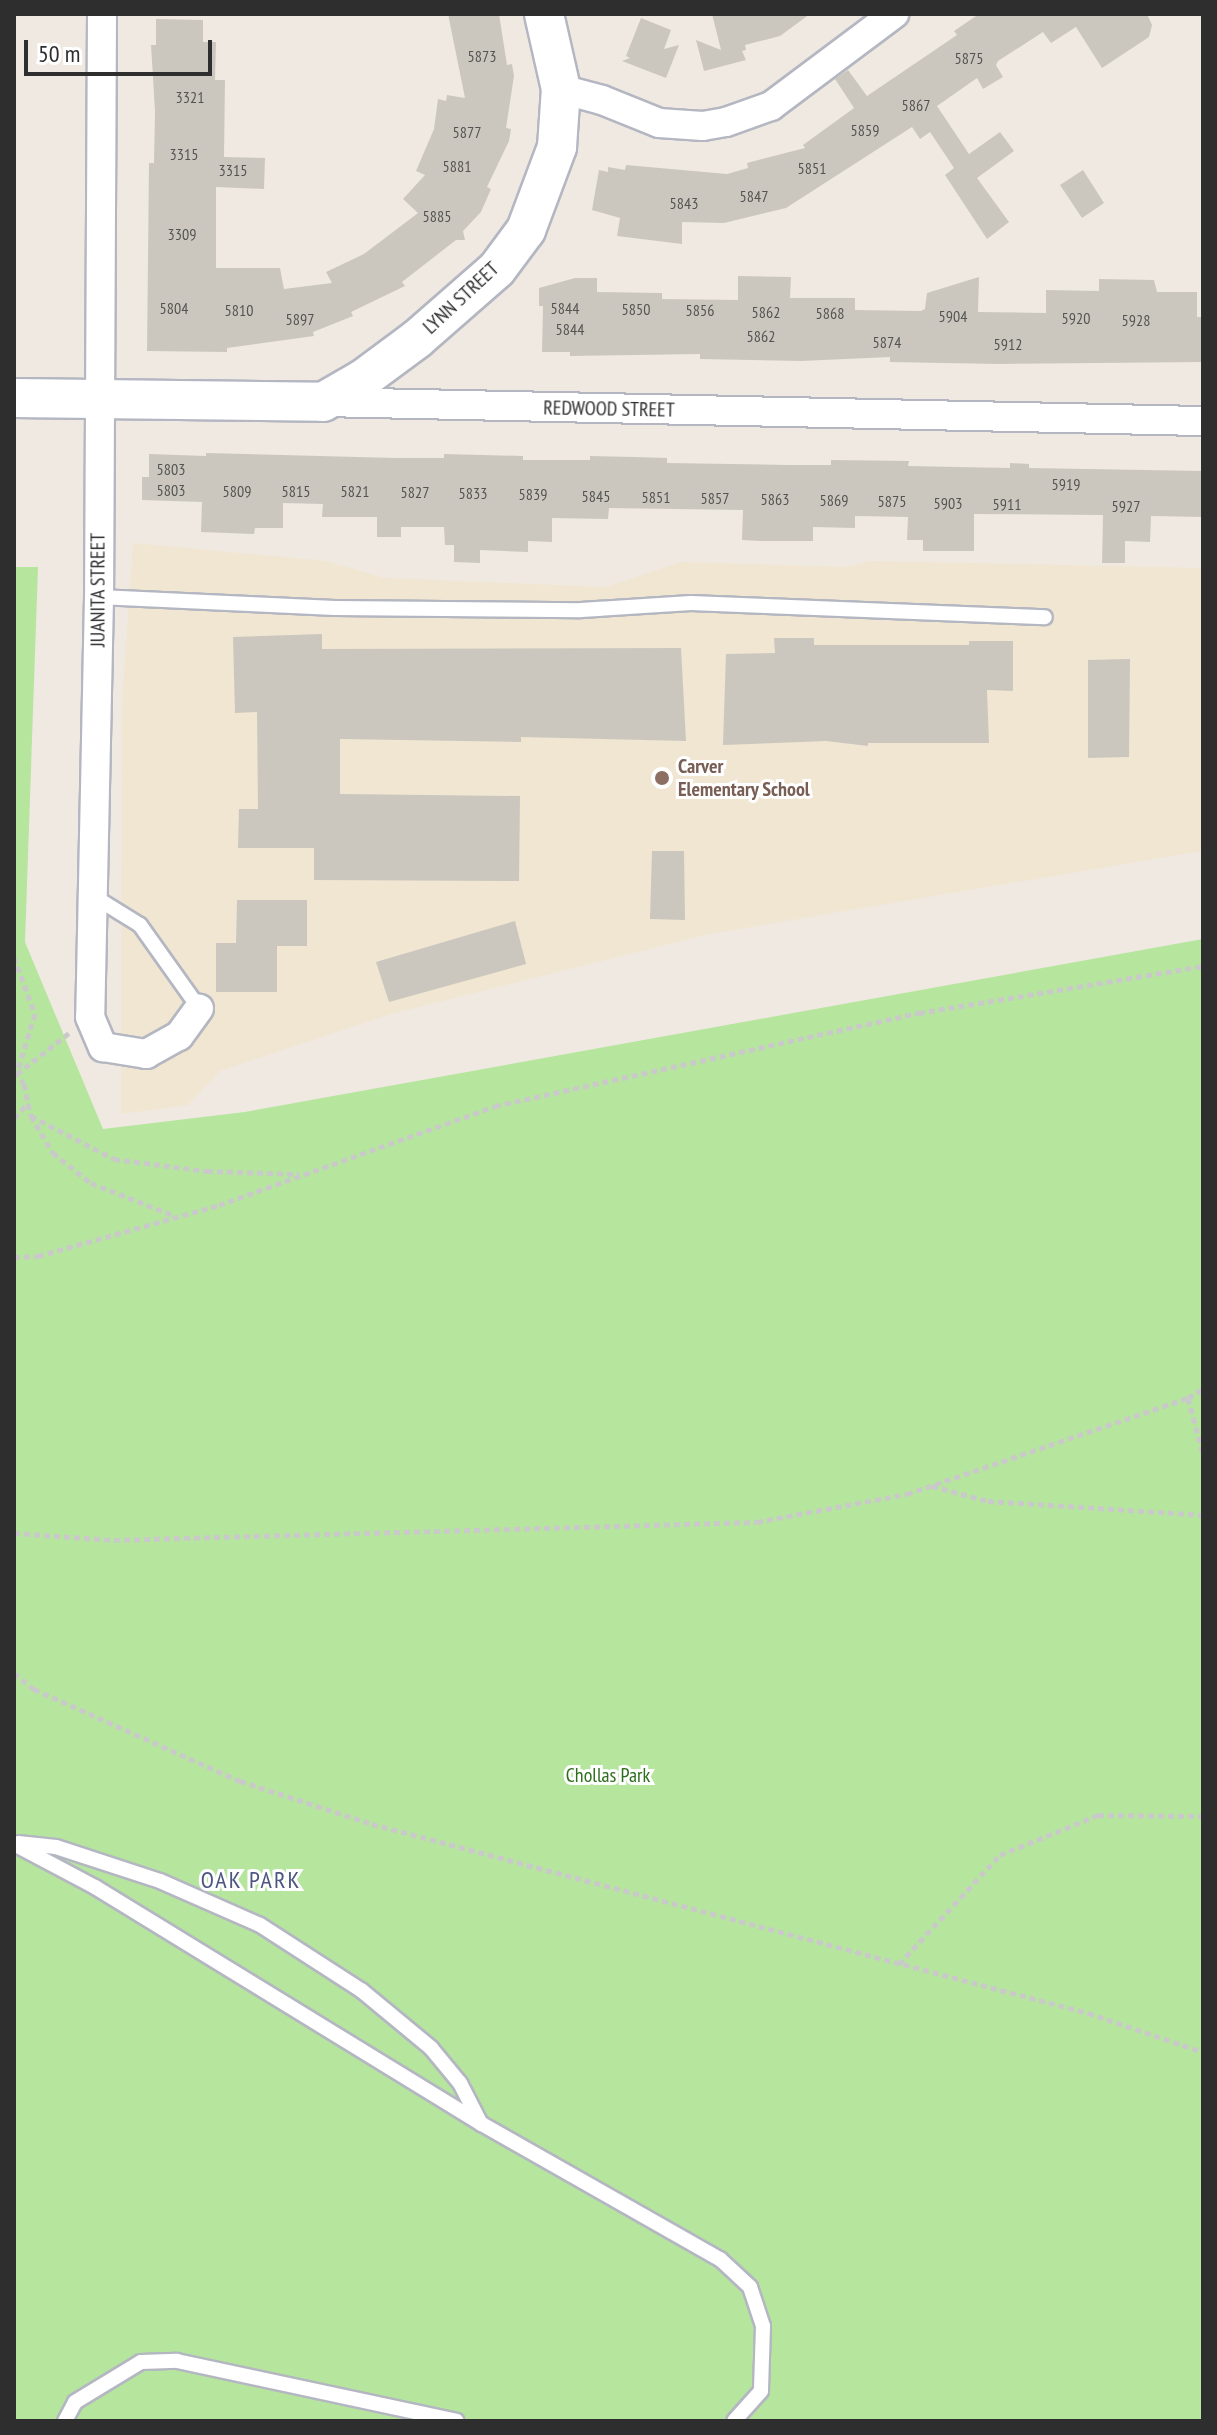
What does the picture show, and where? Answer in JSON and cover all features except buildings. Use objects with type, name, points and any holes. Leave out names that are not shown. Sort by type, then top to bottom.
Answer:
[{"type":"street","name":"JUANITA STREET","points":[[90,1017],[99,597],[102,14]]},
{"type":"street","name":"LYNN STREET","points":[[323,402],[363,379],[417,339],[497,269],[526,230],[557,147],[561,89],[544,14]]},
{"type":"street","points":[[561,89],[602,100],[659,123],[703,126],[726,122],[771,106],[894,14]]},
{"type":"street","name":"REDWOOD STREET","points":[[14,398],[1203,421]]},
{"type":"street","points":[[90,1017],[103,1047],[146,1054],[179,1036],[199,1008]]},
{"type":"lane","points":[[99,597],[350,609],[581,610],[691,603],[1045,617]]},
{"type":"lane","points":[[93,896],[140,925],[199,1008]]},
{"type":"lane","points":[[14,1844],[56,1847],[160,1881],[260,1925],[361,1990],[431,2048],[460,2083],[482,2124]]},
{"type":"lane","points":[[14,1844],[95,1887],[482,2124],[720,2259],[750,2287],[763,2326],[761,2391],[734,2421]]},
{"type":"lane","points":[[65,2421],[75,2402],[141,2362],[177,2361],[457,2421]]},
{"type":"path","points":[[14,957],[35,1014],[15,1073]]},
{"type":"path","points":[[14,1257],[38,1256],[176,1216],[495,1106],[919,1013],[1203,966]]},
{"type":"path","points":[[15,1073],[90,1017]]},
{"type":"path","points":[[15,1073],[24,1084],[31,1116],[53,1153],[91,1183],[176,1216]]},
{"type":"path","points":[[14,1118],[28,1103]]},
{"type":"path","points":[[31,1116],[114,1159],[207,1171],[304,1174]]},
{"type":"path","points":[[14,1533],[114,1540],[757,1522],[907,1494],[1188,1398],[1203,1389]]},
{"type":"path","points":[[1188,1398],[1203,1454]]},
{"type":"path","points":[[931,1486],[988,1501],[1203,1515]]},
{"type":"path","points":[[14,1673],[34,1689],[240,1781],[372,1824],[1088,2013],[1203,2052]]},
{"type":"path","points":[[899,1964],[1000,1855],[1098,1815],[1203,1816]]},
{"type":"shaded area","name":"Carver Elementary School","points":[[133,543],[326,561],[384,578],[606,587],[681,562],[847,567],[871,561],[1203,568],[1203,851],[709,934],[391,1014],[220,1071],[188,1105],[121,1114],[122,705]]},
{"type":"green space","name":"Chollas Park","points":[[14,567],[38,567],[25,942],[103,1129],[245,1112],[1203,939],[1203,2421],[14,2421]]},
{"type":"place","name":"Carver Elementary School","points":[[662,778]]},
{"type":"district","name":"OAK PARK","points":[[251,1880]]}]
